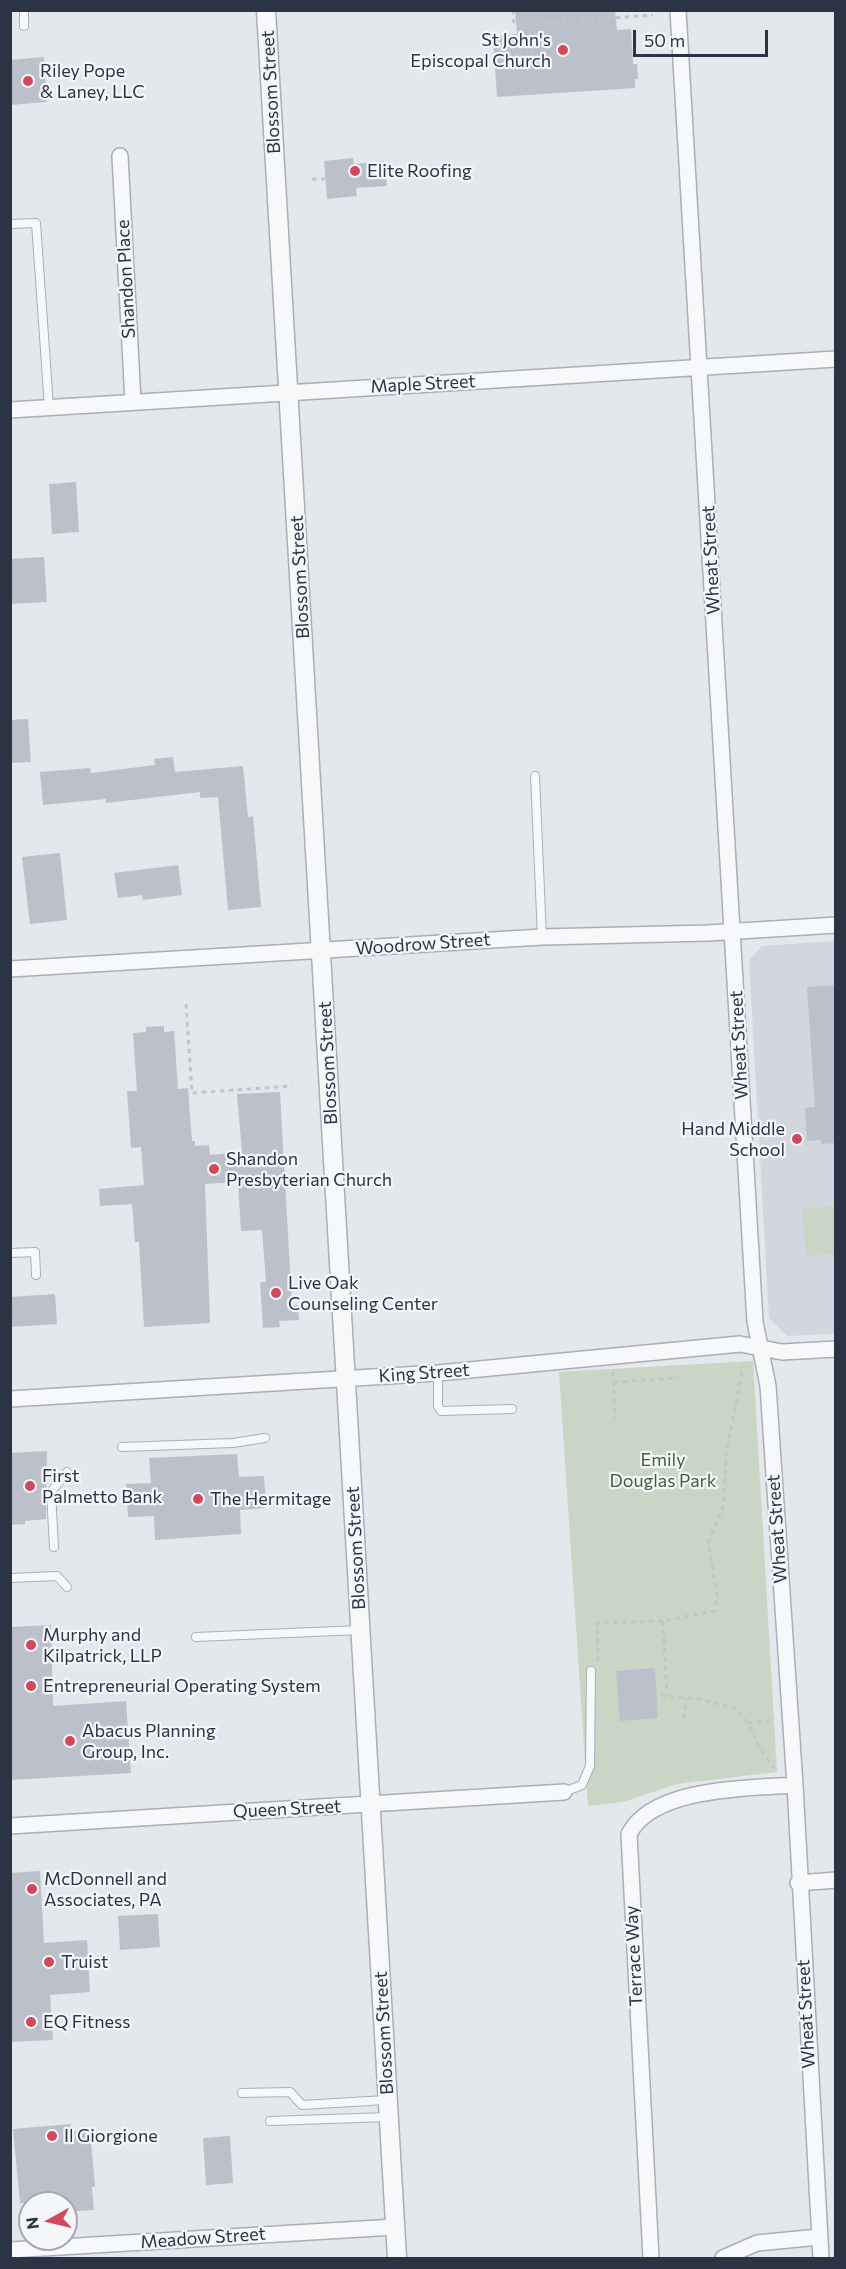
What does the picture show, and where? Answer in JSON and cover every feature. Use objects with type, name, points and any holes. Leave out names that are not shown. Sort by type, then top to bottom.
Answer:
[{"type":"street","name":"Blossom Street","points":[[266,10],[397,2259]]},
{"type":"street","name":"Wheat Street","points":[[678,10],[755,1322],[768,1386],[795,1785],[798,1883],[820,2259]]},
{"type":"street","name":"Shandon Place","points":[[120,156],[133,402]]},
{"type":"street","name":"Maple Street","points":[[10,410],[836,359]]},
{"type":"street","name":"Woodrow Street","points":[[10,969],[542,937],[733,932],[836,924]]},
{"type":"street","name":"King Street","points":[[10,1399],[438,1373],[740,1344],[783,1352],[836,1349]]},
{"type":"street","name":"Terrace Way","points":[[651,2259],[629,1834],[640,1818],[677,1800],[718,1790],[795,1785]]},
{"type":"street","name":"Queen Street","points":[[10,1826],[564,1792]]},
{"type":"street","points":[[798,1883],[836,1880]]},
{"type":"street","name":"Meadow Street","points":[[10,2250],[396,2227]]},
{"type":"street","points":[[723,2259],[757,2243],[819,2237]]},
{"type":"lane","points":[[24,10],[24,26]]},
{"type":"lane","points":[[10,224],[36,223],[49,407]]},
{"type":"lane","points":[[535,776],[542,937]]},
{"type":"lane","points":[[10,1253],[35,1252],[36,1275]]},
{"type":"lane","points":[[438,1373],[438,1406],[441,1411],[512,1409]]},
{"type":"lane","points":[[122,1447],[233,1443],[265,1438]]},
{"type":"lane","points":[[54,1547],[51,1492],[68,1472]]},
{"type":"lane","points":[[10,1578],[57,1576],[67,1587]]},
{"type":"lane","points":[[196,1637],[361,1630]]},
{"type":"lane","points":[[564,1792],[582,1785],[590,1766],[591,1671]]},
{"type":"lane","points":[[242,2093],[290,2092],[302,2105],[388,2108]]},
{"type":"lane","points":[[270,2121],[375,2115],[388,2108]]},
{"type":"path","points":[[513,10],[514,25],[653,15]]},
{"type":"path","points":[[312,179],[325,179]]},
{"type":"path","points":[[186,1004],[192,1093],[292,1086]]},
{"type":"path","points":[[598,1664],[597,1623],[663,1621],[714,1611],[716,1588],[708,1543],[724,1505],[726,1453],[743,1366]]},
{"type":"path","points":[[613,1372],[615,1419]]},
{"type":"path","points":[[614,1382],[679,1378]]},
{"type":"path","points":[[663,1621],[667,1695]]},
{"type":"path","points":[[661,1695],[731,1705],[748,1723],[761,1750],[774,1768]]},
{"type":"path","points":[[684,1718],[686,1698]]},
{"type":"path","points":[[748,1723],[771,1720]]},
{"type":"shaded area","name":"Hand Middle School","points":[[835,941],[835,1334],[787,1336],[769,1318],[749,960],[762,946]]},
{"type":"green space","points":[[835,1206],[835,1254],[806,1256],[802,1209]]},
{"type":"green space","name":"Emily Douglas Park","points":[[753,1361],[777,1772],[677,1784],[623,1802],[588,1806],[559,1372]]},
{"type":"building","name":"St John's Episcopal Church","points":[[515,10],[615,10],[617,30],[631,29],[633,64],[637,64],[638,79],[635,79],[635,88],[497,97],[493,36],[517,34]]},
{"type":"building","name":"Riley Pope & Laney, LLC","points":[[44,57],[47,102],[10,105],[10,60]]},
{"type":"building","name":"Elite Roofing","points":[[353,158],[354,164],[384,161],[387,186],[356,188],[357,196],[327,199],[324,161]]},
{"type":"building","points":[[76,482],[79,532],[52,534],[49,484]]},
{"type":"building","points":[[44,557],[47,602],[10,604],[10,559]]},
{"type":"building","points":[[28,719],[31,762],[10,763],[10,720]]},
{"type":"building","points":[[173,757],[175,772],[243,766],[248,817],[253,816],[261,907],[228,910],[218,797],[200,798],[200,792],[106,803],[106,799],[43,805],[40,772],[90,768],[91,773],[155,765],[154,759]]},
{"type":"building","points":[[60,853],[67,920],[30,924],[22,857]]},
{"type":"building","points":[[178,865],[182,895],[143,900],[142,895],[118,898],[114,873]]},
{"type":"building","points":[[836,985],[836,1143],[821,1144],[821,1140],[807,1141],[805,1108],[815,1107],[807,987]]},
{"type":"building","name":"Shandon Presbyterian Church","points":[[164,1026],[164,1032],[174,1031],[178,1089],[188,1088],[192,1141],[195,1141],[195,1146],[209,1145],[210,1155],[242,1152],[237,1094],[280,1092],[292,1305],[298,1305],[299,1320],[279,1321],[280,1327],[263,1328],[260,1282],[266,1282],[262,1230],[241,1231],[238,1182],[205,1184],[210,1323],[144,1327],[139,1242],[135,1242],[132,1204],[100,1206],[99,1189],[144,1185],[141,1147],[131,1148],[127,1091],[137,1091],[133,1033],[146,1032],[146,1027]]},
{"type":"building","points":[[55,1294],[57,1324],[10,1327],[10,1297]]},
{"type":"building","name":"First Palmetto Bank","points":[[47,1451],[46,1519],[10,1525],[10,1453]]},
{"type":"building","name":"The Hermitage","points":[[237,1454],[239,1477],[264,1476],[266,1504],[265,1508],[240,1510],[241,1534],[155,1540],[154,1516],[128,1517],[126,1484],[151,1483],[149,1458]]},
{"type":"building","name":"Abacus Planning Group, Inc.","points":[[51,1625],[53,1706],[126,1701],[131,1773],[10,1780],[10,1627]]},
{"type":"building","points":[[655,1668],[658,1718],[620,1721],[616,1671]]},
{"type":"building","points":[[40,1871],[44,1943],[87,1940],[90,1992],[50,1995],[53,2040],[10,2042],[10,1873]]},
{"type":"building","points":[[158,1914],[160,1947],[120,1950],[118,1916]]},
{"type":"building","points":[[71,2124],[71,2131],[90,2130],[95,2187],[92,2187],[94,2210],[78,2211],[78,2191],[19,2191],[13,2129]]},
{"type":"building","points":[[230,2136],[233,2183],[206,2185],[203,2138]]},
{"type":"place","name":"St John's Episcopal Church","points":[[563,50]]},
{"type":"place","name":"Riley Pope & Laney, LLC","points":[[28,81]]},
{"type":"place","name":"Elite Roofing","points":[[355,171]]},
{"type":"place","name":"Hand Middle School","points":[[797,1139]]},
{"type":"place","name":"Shandon Presbyterian Church","points":[[214,1169]]},
{"type":"place","name":"Live Oak Counseling Center","points":[[276,1293]]},
{"type":"place","name":"First Palmetto Bank","points":[[30,1486]]},
{"type":"place","name":"The Hermitage","points":[[198,1499]]},
{"type":"place","name":"Murphy and Kilpatrick, LLP","points":[[31,1645]]},
{"type":"place","name":"Entrepreneurial Operating System","points":[[31,1686]]},
{"type":"place","name":"Abacus Planning Group, Inc.","points":[[70,1741]]},
{"type":"place","name":"McDonnell and Associates, PA","points":[[32,1889]]},
{"type":"place","name":"Truist","points":[[49,1962]]},
{"type":"place","name":"EQ Fitness","points":[[31,2022]]},
{"type":"place","name":"Il Giorgione","points":[[52,2136]]}]
